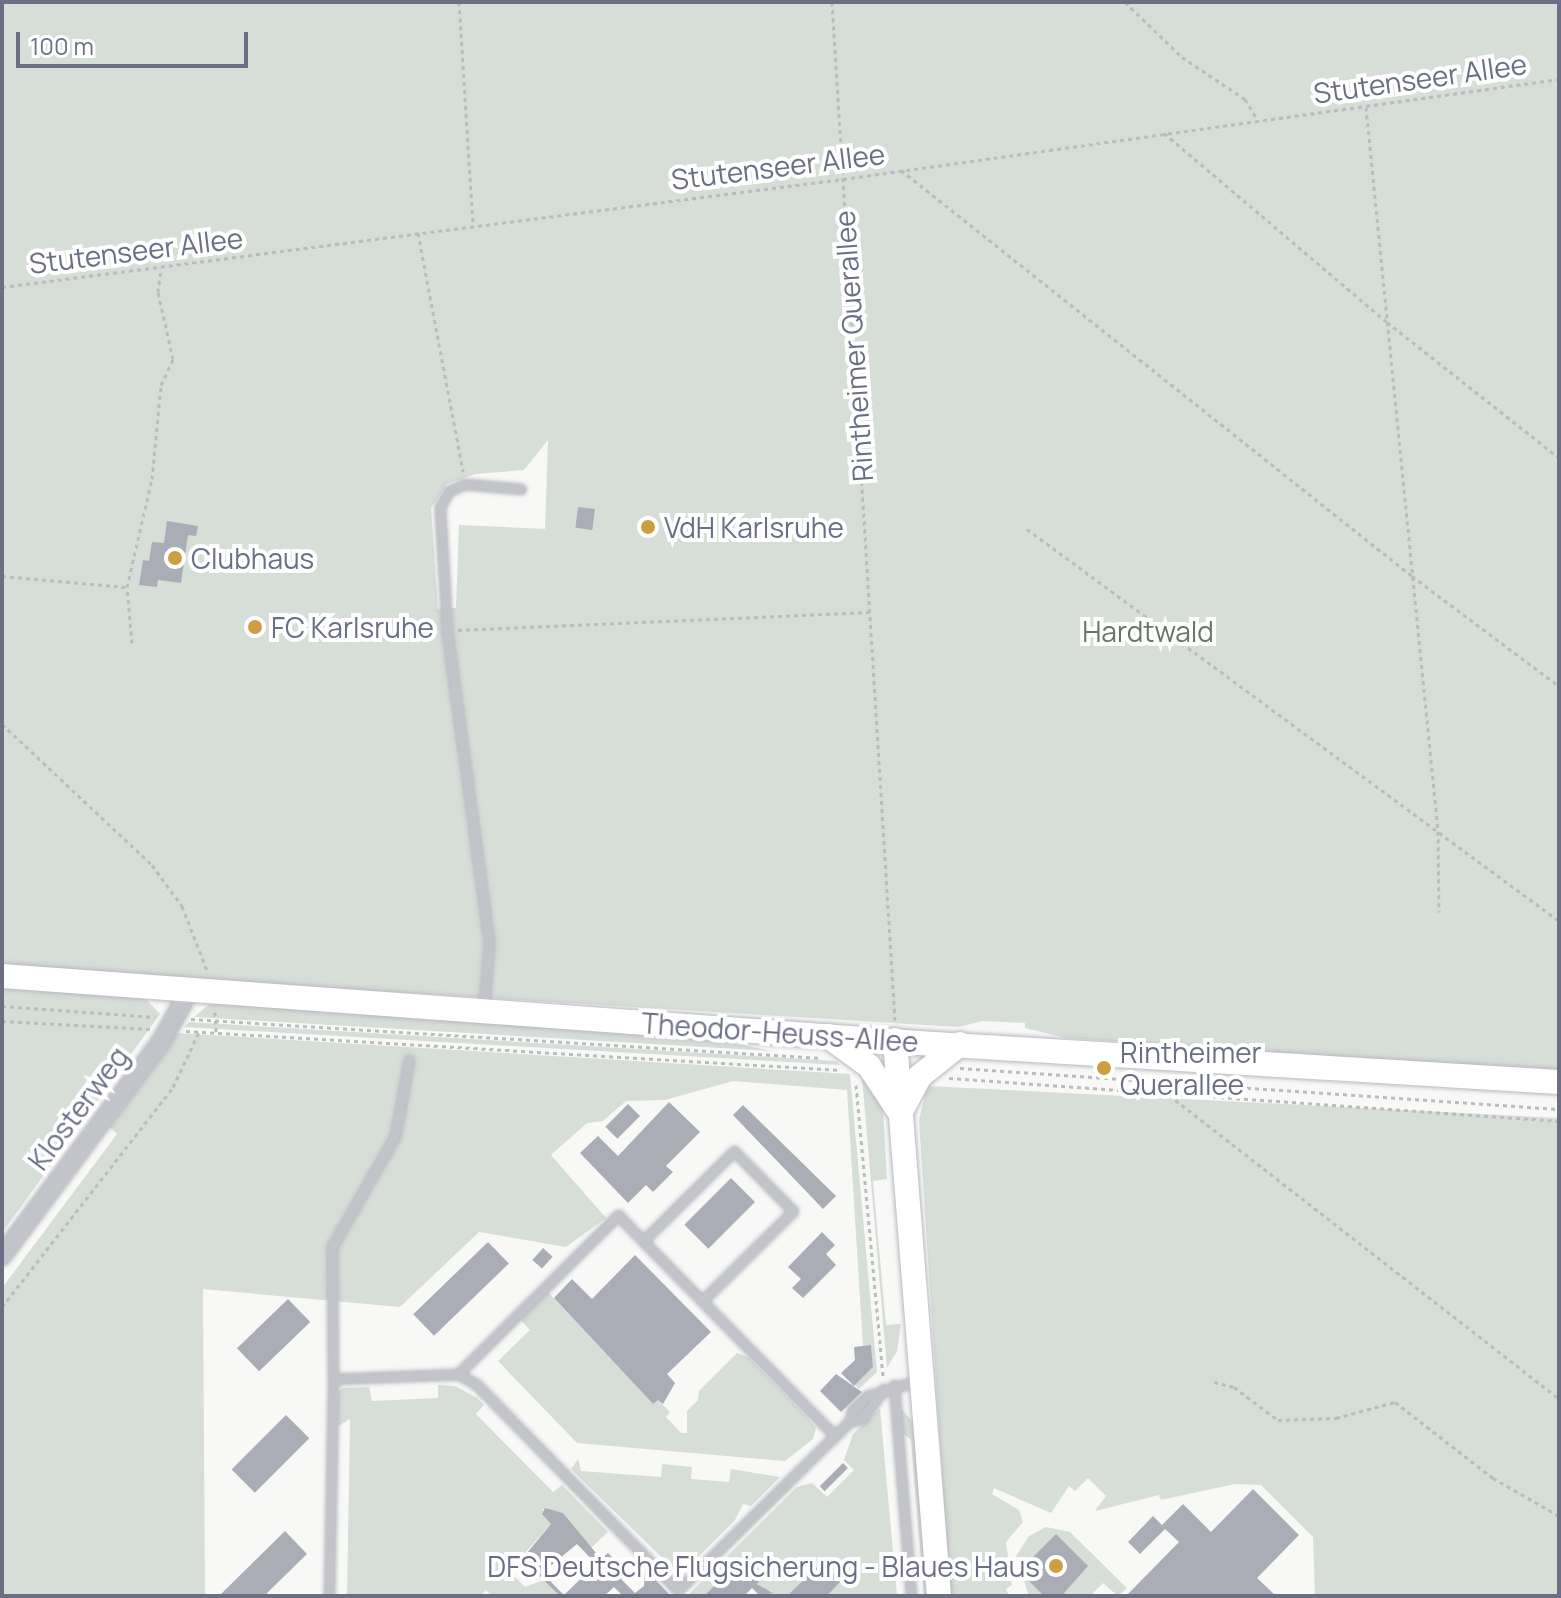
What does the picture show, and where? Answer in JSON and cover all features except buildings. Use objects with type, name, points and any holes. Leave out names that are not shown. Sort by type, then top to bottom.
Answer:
[{"type":"main road","name":"Theodor-Heuss-Allee","points":[[2,976],[826,1034],[895,1033],[960,1044],[1559,1082]]},
{"type":"main road","points":[[895,1033],[939,1596]]},
{"type":"main road","points":[[826,1034],[869,1066],[900,1113]]},
{"type":"main road","points":[[900,1113],[928,1068],[960,1044]]},
{"type":"street","name":"Klosterweg","points":[[2,1256],[201,988]]},
{"type":"lane","points":[[484,1009],[489,942],[447,630],[440,507],[449,491],[465,484],[521,489]]},
{"type":"lane","points":[[329,1596],[332,1247],[395,1136],[409,1060]]},
{"type":"lane","points":[[643,1241],[734,1151],[744,1161],[793,1211],[702,1301]]},
{"type":"lane","points":[[458,1374],[618,1215],[835,1436]]},
{"type":"lane","points":[[333,1379],[458,1374],[488,1395],[678,1590],[850,1421],[852,1410],[867,1396],[923,1379]]},
{"type":"lane","points":[[889,1387],[911,1596]]},
{"type":"path","points":[[459,2],[473,224]]},
{"type":"path","name":"Rintheimer Querallee","points":[[832,2],[895,1033]]},
{"type":"path","points":[[1125,2],[1182,57],[1245,99],[1257,119]]},
{"type":"path","name":"Stutenseer Allee","points":[[2,287],[473,224],[843,179],[1559,79]]},
{"type":"path","points":[[1366,106],[1438,831],[1439,912]]},
{"type":"path","points":[[1164,133],[1387,322],[1559,458]]},
{"type":"path","points":[[901,170],[1412,576],[1559,686]]},
{"type":"path","points":[[418,233],[465,484]]},
{"type":"path","points":[[132,643],[127,587],[137,527],[152,479],[161,385],[173,359],[158,292],[161,268]]},
{"type":"path","points":[[1027,529],[1559,921]]},
{"type":"path","points":[[2,576],[127,587]]},
{"type":"path","points":[[447,630],[870,612]]},
{"type":"path","points":[[2,724],[152,865],[182,906],[201,988]]},
{"type":"path","points":[[2,1006],[172,1024],[199,1032],[846,1070]]},
{"type":"path","points":[[2,1021],[172,1024],[837,1059]]},
{"type":"path","points":[[2,1307],[173,1087],[199,1032]]},
{"type":"path","points":[[928,1068],[1559,1109]]},
{"type":"path","points":[[855,1069],[889,1387]]},
{"type":"path","points":[[1085,1089],[1086,1069]]},
{"type":"path","points":[[960,1079],[1559,1121]]},
{"type":"path","points":[[1169,1095],[1559,1399]]},
{"type":"path","points":[[1214,1382],[1234,1387],[1278,1420],[1336,1418],[1395,1402],[1493,1478],[1559,1516]]},
{"type":"green space","name":"Hardtwald","points":[[2,2],[1559,2],[1559,1071],[1066,1038],[1025,1028],[1025,1023],[983,1021],[958,1027],[2,968]],"holes":[[[548,440],[545,529],[459,525],[456,608],[438,609],[431,508],[447,484],[475,474],[524,470]]]},
{"type":"green space","points":[[2,986],[144,997],[160,1014],[2,1233]]},
{"type":"green space","points":[[212,1002],[692,1034],[771,1051],[194,1017]]},
{"type":"green space","points":[[189,1022],[836,1061],[840,1065],[184,1027]]},
{"type":"green space","points":[[177,1033],[850,1074],[877,1372],[859,1389],[855,1385],[873,1367],[871,1346],[863,1346],[847,1090],[733,1081],[665,1100],[626,1101],[603,1121],[587,1123],[551,1155],[606,1218],[566,1247],[479,1232],[400,1307],[203,1289],[205,1596],[2,1596],[2,1288],[117,1134],[108,1126]]},
{"type":"green space","points":[[862,1077],[883,1108],[887,1179],[873,1181],[886,1325],[901,1324],[897,1351],[887,1368]]},
{"type":"green space","points":[[927,1086],[1559,1118],[1559,1596],[1315,1596],[1313,1537],[1261,1485],[1235,1484],[1161,1500],[1159,1495],[1095,1511],[1106,1496],[1088,1478],[1075,1491],[1069,1486],[1051,1513],[994,1488],[992,1494],[1019,1510],[1023,1522],[1006,1542],[1012,1585],[1006,1589],[1009,1596],[950,1596],[919,1120]]},
{"type":"green space","points":[[547,1291],[653,1404],[658,1400],[670,1412],[666,1417],[681,1433],[687,1433],[687,1411],[698,1400],[699,1391],[737,1353],[748,1357],[806,1416],[816,1428],[813,1439],[785,1461],[577,1443],[498,1361],[530,1330],[519,1318]]},
{"type":"green space","points":[[438,1385],[455,1386],[477,1398],[484,1405],[476,1414],[553,1492],[562,1485],[608,1532],[591,1548],[563,1513],[542,1509],[551,1524],[509,1571],[525,1587],[544,1580],[560,1596],[492,1596],[486,1590],[480,1596],[347,1596],[350,1419],[337,1427],[338,1394],[342,1388],[369,1387],[372,1401],[438,1398]]},
{"type":"green space","points":[[900,1407],[913,1422],[931,1596],[924,1596],[911,1440],[902,1433]]},
{"type":"green space","points":[[880,1408],[897,1596],[827,1596],[841,1581],[822,1562],[787,1596],[769,1596],[772,1592],[757,1584],[763,1577],[744,1557],[704,1596],[687,1596],[797,1487],[812,1483],[827,1497],[854,1470],[844,1460],[853,1434]]},
{"type":"green space","points":[[578,1459],[581,1471],[661,1477],[662,1464],[692,1467],[691,1479],[729,1482],[731,1469],[780,1477],[751,1506],[743,1504],[735,1520],[692,1563],[680,1552],[677,1555],[688,1567],[680,1575],[571,1469]]},
{"type":"green space","points":[[1046,1527],[1070,1532],[1127,1588],[1118,1596],[1103,1583],[1090,1596],[1029,1596],[1016,1556],[1029,1536]]},
{"type":"place","name":"VdH Karlsruhe","points":[[648,527]]},
{"type":"place","name":"Clubhaus","points":[[175,558]]},
{"type":"place","name":"FC Karlsruhe","points":[[255,627]]},
{"type":"place","name":"Rintheimer Querallee","points":[[1104,1068]]},
{"type":"place","name":"DFS Deutsche Flugsicherung - Blaues Haus","points":[[1056,1566]]}]
